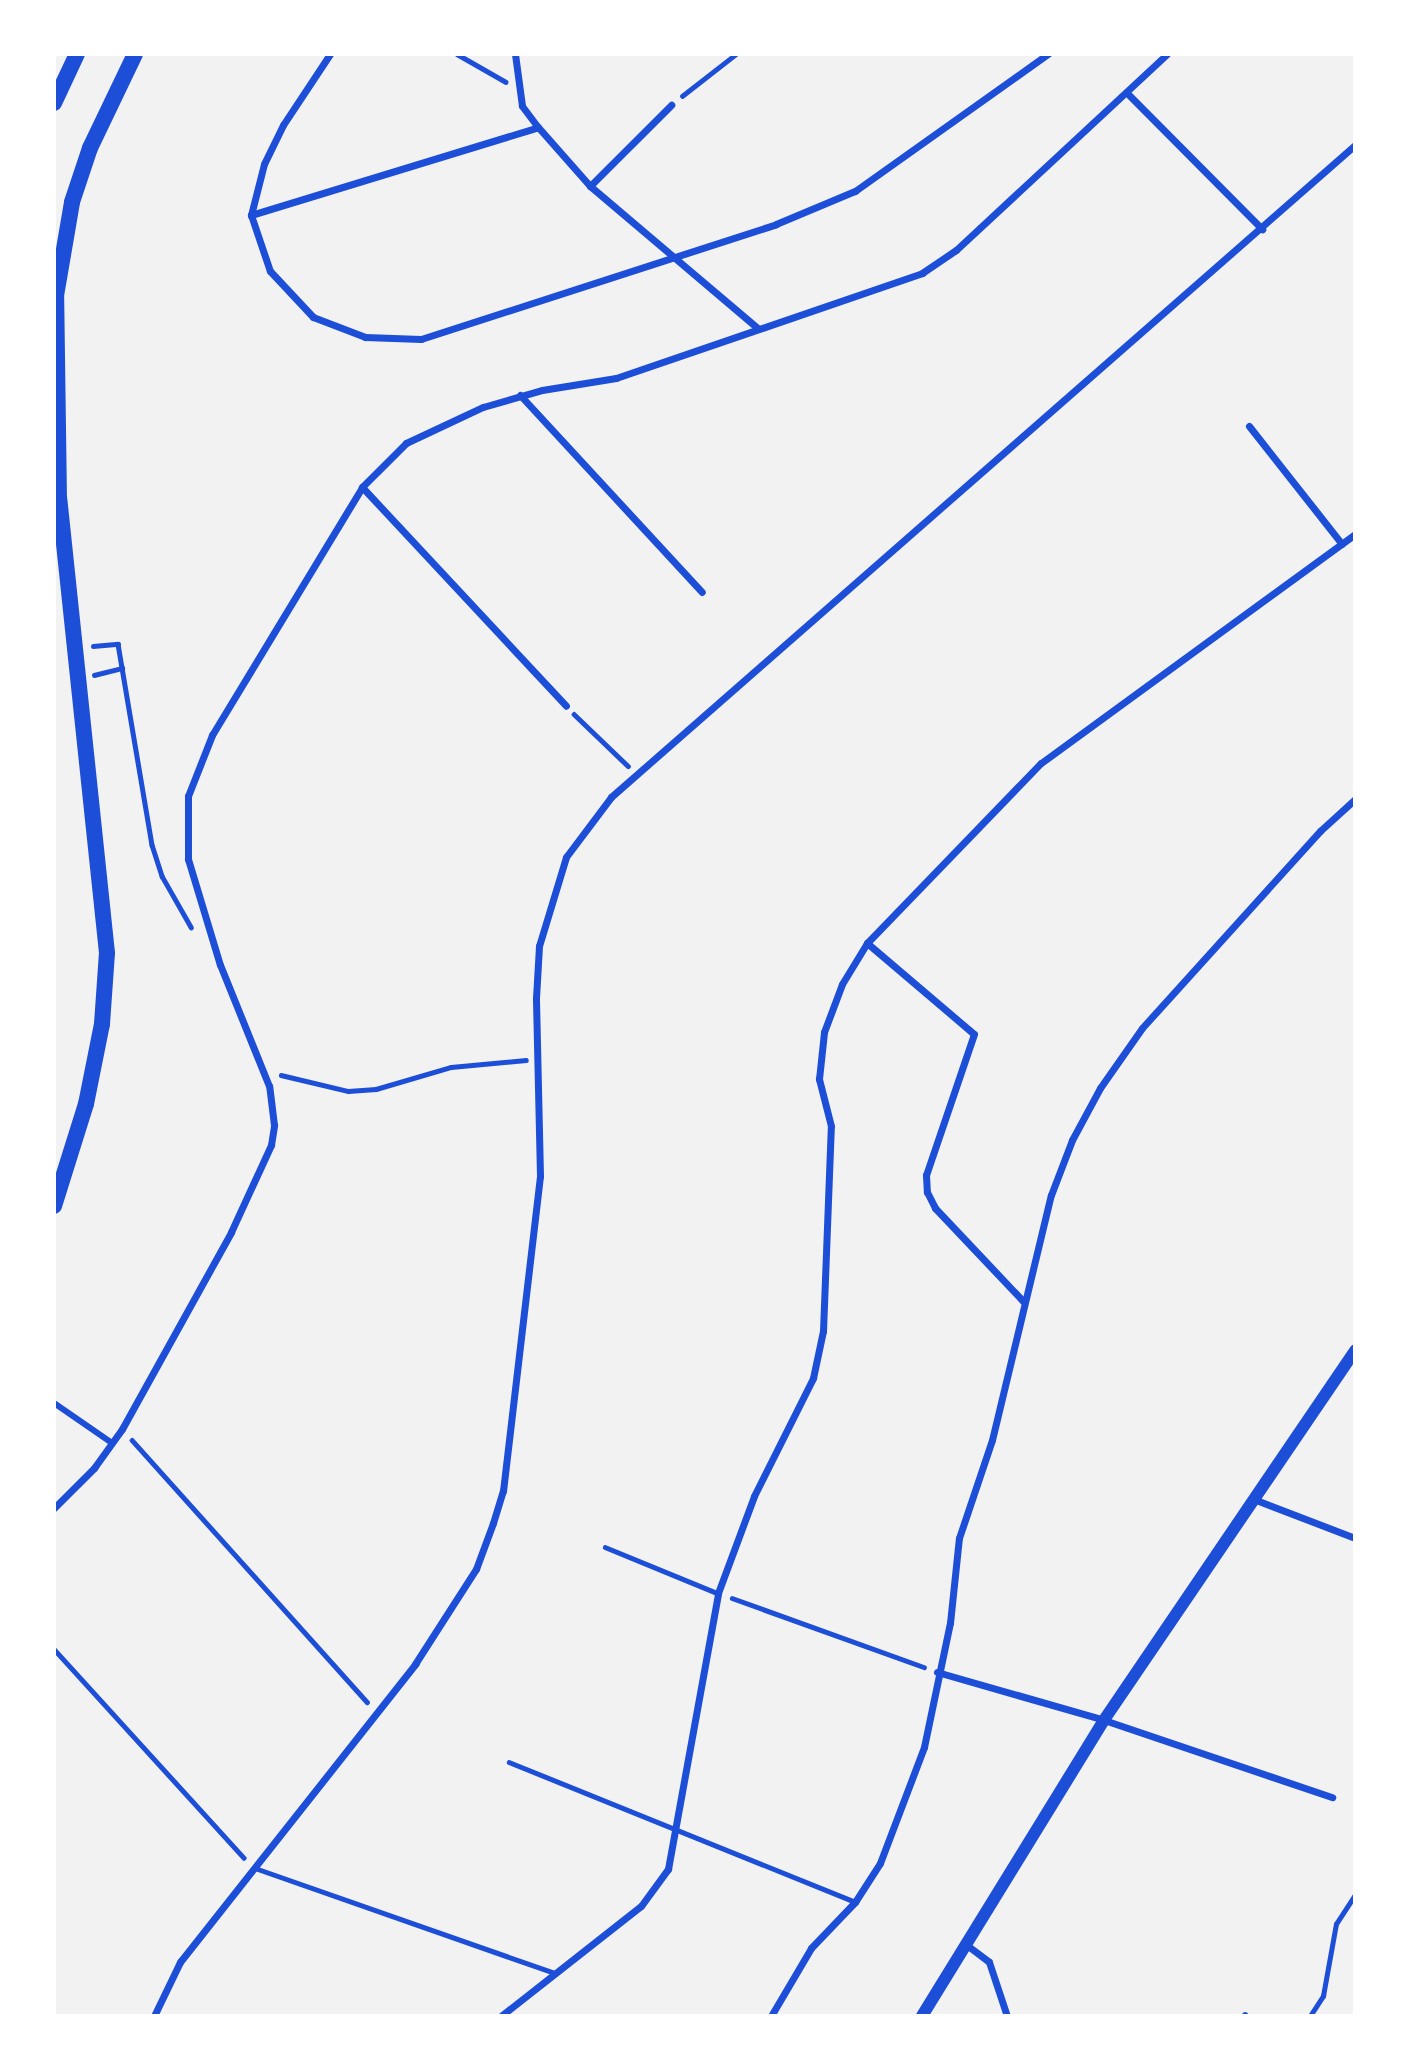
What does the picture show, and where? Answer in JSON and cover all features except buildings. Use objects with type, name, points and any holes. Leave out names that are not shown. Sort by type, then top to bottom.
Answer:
[{"type":"highway","points":[[54,103],[77,54]]},
{"type":"highway","points":[[54,1206],[86,1104],[102,1024],[107,953],[59,500],[56,296],[72,202],[90,148],[135,54]]},
{"type":"street","points":[[330,54],[283,125],[264,164],[251,215],[270,271],[313,317],[365,337],[421,339],[670,254],[776,224],[855,191],[1048,54]]},
{"type":"street","points":[[516,54],[516,87],[522,106],[538,127],[590,186],[756,327]]},
{"type":"street","points":[[54,1508],[122,1429],[232,1232],[271,1145],[273,1104],[263,1071],[220,965],[191,871],[185,840],[188,796],[212,735],[362,487],[387,460],[420,435],[520,395],[616,378],[756,327],[922,273],[939,263],[1128,93],[1167,54]]},
{"type":"street","points":[[1128,93],[1262,229]]},
{"type":"street","points":[[590,186],[671,105]]},
{"type":"street","points":[[251,215],[538,127]]},
{"type":"street","points":[[154,2016],[180,1962],[252,1867],[415,1664],[476,1569],[503,1491],[540,1176],[540,1058],[536,998],[539,946],[551,898],[566,856],[589,822],[637,774],[1355,145]]},
{"type":"street","points":[[520,395],[702,592]]},
{"type":"street","points":[[1249,426],[1342,544]]},
{"type":"street","points":[[362,487],[566,706]]},
{"type":"street","points":[[500,2016],[640,1906],[668,1869],[677,1833],[718,1593],[754,1496],[813,1378],[823,1331],[831,1139],[819,1079],[824,1032],[842,984],[867,943],[1041,763],[1355,534]]},
{"type":"street","points":[[771,2016],[811,1948],[855,1902],[880,1863],[912,1783],[935,1707],[937,1672],[950,1623],[959,1538],[995,1429],[1023,1301],[1051,1195],[1072,1140],[1119,1058],[1311,841],[1355,799]]},
{"type":"street","points":[[867,943],[974,1034],[926,1175],[927,1192],[935,1208],[1023,1301]]},
{"type":"street","points":[[922,2016],[968,1946],[1104,1720],[1355,1350]]},
{"type":"street","points":[[54,1403],[111,1443]]},
{"type":"street","points":[[1255,1500],[1355,1538]]},
{"type":"street","points":[[937,1672],[1104,1720],[1332,1797]]},
{"type":"street","points":[[968,1946],[989,1962],[1007,2016]]},
{"type":"lane","points":[[605,1547],[718,1593]]},
{"type":"lane","points":[[509,1762],[677,1833],[855,1902]]},
{"type":"lane","points":[[252,1867],[555,1973]]},
{"type":"path","points":[[457,54],[516,87]]},
{"type":"path","points":[[671,105],[736,54]]},
{"type":"path","points":[[118,644],[152,845],[178,909],[199,937]]},
{"type":"path","points":[[104,674],[122,668]]},
{"type":"path","points":[[566,706],[637,774]]},
{"type":"path","points":[[263,1071],[348,1091],[376,1089],[451,1067],[540,1058]]},
{"type":"path","points":[[122,1429],[376,1713]]},
{"type":"path","points":[[718,1593],[937,1672]]},
{"type":"path","points":[[54,1648],[252,1867]]},
{"type":"path","points":[[1310,2016],[1323,1996],[1336,1924],[1355,1895]]}]
